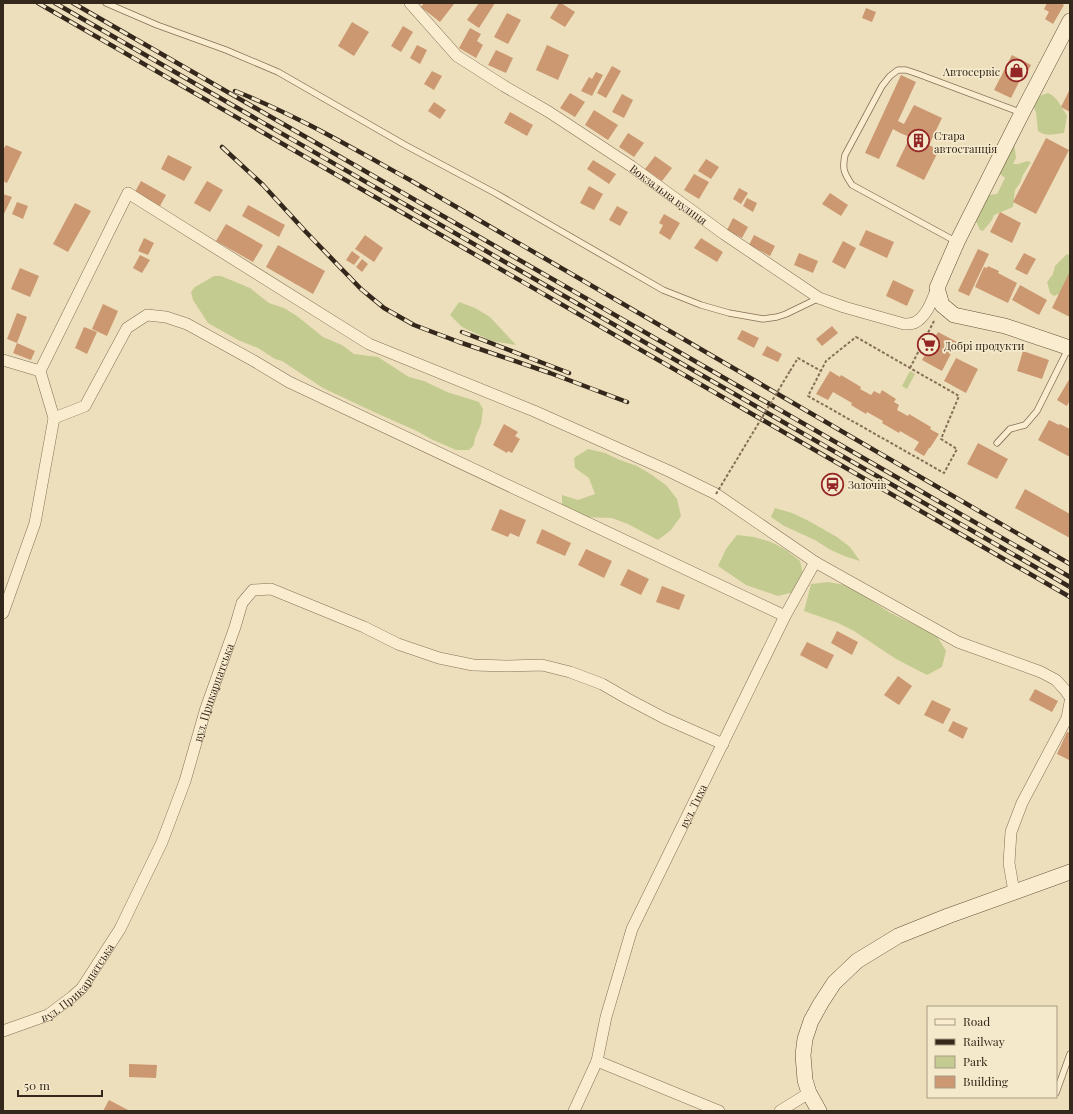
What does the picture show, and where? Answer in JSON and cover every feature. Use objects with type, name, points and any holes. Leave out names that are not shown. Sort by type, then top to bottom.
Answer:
[{"type":"street","name":"Вокзальна вулиця","points":[[410,3],[457,56],[549,112],[631,166],[724,234],[819,298],[844,307],[904,324],[914,323],[921,318],[937,288]]},
{"type":"street","points":[[1069,348],[1005,326],[954,315],[942,305],[937,288],[957,242],[1070,21]]},
{"type":"street","points":[[3,613],[35,523],[54,418],[40,371],[128,193],[369,344],[534,411],[671,472],[716,494],[815,562],[958,642],[1041,672],[1056,680],[1066,690],[1070,697]]},
{"type":"street","points":[[54,418],[85,406],[127,328],[147,315],[166,317],[187,324],[289,382],[785,616]]},
{"type":"street","points":[[3,360],[40,371]]},
{"type":"street","name":"вул. Тиха","points":[[574,1111],[597,1061],[606,1017],[632,929],[785,616],[815,562]]},
{"type":"street","name":"вул. Прикарпатська","points":[[3,1031],[48,1015],[72,997],[82,988],[120,929],[162,842],[185,780],[206,708],[242,603],[253,590],[271,589],[364,627],[398,644],[439,658],[474,665],[542,665],[570,672],[602,684],[664,718],[723,744]]},
{"type":"street","points":[[1014,892],[1009,863],[1012,832],[1022,803],[1067,718],[1070,702]]},
{"type":"street","points":[[819,1111],[809,1093],[805,1080],[803,1055],[805,1039],[811,1021],[834,983],[857,961],[898,936],[1070,872]]},
{"type":"street","points":[[597,1061],[719,1111]]},
{"type":"street","points":[[780,1111],[809,1093]]},
{"type":"lane","points":[[106,3],[157,25],[226,50],[278,72],[405,145],[495,193],[663,290],[701,305],[729,313],[763,319],[782,315],[819,298]]},
{"type":"lane","points":[[957,242],[852,185],[845,174],[843,164],[845,154],[882,86],[890,76],[898,70],[906,70],[918,74],[1022,113]]},
{"type":"lane","points":[[997,443],[1010,429],[1025,425],[1037,411],[1069,348]]},
{"type":"lane","points":[[1057,1090],[1070,1054]]},
{"type":"path","points":[[910,368],[942,305]]},
{"type":"path","points":[[856,337],[910,368],[959,396],[941,439],[958,449],[944,473],[808,396],[826,361],[856,337]]},
{"type":"path","points":[[716,494],[798,358],[821,371]]},
{"type":"green space","points":[[1048,93],[1057,99],[1067,116],[1064,133],[1047,135],[1038,131],[1036,112],[1031,102],[1036,97]]},
{"type":"green space","points":[[1014,143],[1016,158],[1013,164],[1027,161],[1031,162],[1015,190],[1013,207],[994,215],[983,231],[980,230],[975,219],[984,194],[997,194],[1005,178],[999,173]]},
{"type":"green space","points":[[1067,254],[1070,256],[1070,279],[1063,292],[1054,296],[1050,293],[1047,282],[1053,274],[1055,266]]},
{"type":"green space","points":[[214,276],[221,276],[250,288],[269,303],[284,308],[297,316],[323,337],[342,345],[354,354],[378,357],[409,377],[424,381],[447,392],[479,402],[483,409],[481,424],[475,438],[474,445],[469,450],[456,450],[431,439],[417,431],[323,388],[282,361],[275,359],[258,348],[238,340],[208,323],[193,300],[191,292],[195,287]]},
{"type":"green space","points":[[459,302],[475,308],[490,317],[516,345],[492,341],[462,327],[450,315]]},
{"type":"green space","points":[[910,371],[915,374],[907,389],[902,386]]},
{"type":"green space","points":[[588,449],[605,453],[637,466],[667,486],[677,499],[681,516],[671,530],[658,540],[628,524],[612,518],[578,517],[562,512],[562,495],[578,500],[595,494],[589,478],[575,468],[574,458]]},
{"type":"green space","points":[[775,508],[792,513],[807,520],[837,537],[850,547],[860,561],[844,556],[815,540],[784,526],[771,517]]},
{"type":"green space","points":[[737,535],[754,537],[771,542],[786,550],[800,561],[804,578],[794,592],[778,596],[746,585],[718,566],[726,549]]},
{"type":"green space","points":[[828,582],[845,585],[889,612],[937,636],[946,651],[942,667],[927,675],[896,659],[854,631],[838,623],[804,611],[811,584]]},
{"type":"building","points":[[424,3],[454,4],[440,22],[421,7]]},
{"type":"building","points":[[479,3],[495,3],[479,28],[467,20]]},
{"type":"building","points":[[559,3],[575,12],[565,27],[550,18]]},
{"type":"building","points":[[1047,3],[1061,3],[1064,5],[1053,24],[1045,19],[1049,12],[1044,9]]},
{"type":"building","points":[[866,8],[876,12],[872,22],[862,18]]},
{"type":"building","points":[[507,13],[521,20],[508,44],[494,37]]},
{"type":"building","points":[[352,22],[369,32],[354,56],[338,46]]},
{"type":"building","points":[[403,26],[413,32],[401,52],[391,46]]},
{"type":"building","points":[[470,28],[481,34],[477,41],[483,45],[476,58],[459,48]]},
{"type":"building","points":[[417,45],[427,50],[420,64],[410,58]]},
{"type":"building","points":[[547,45],[569,55],[558,80],[536,70]]},
{"type":"building","points":[[496,50],[513,58],[506,73],[488,65]]},
{"type":"building","name":"Автосервіс","points":[[1012,55],[1031,65],[1024,79],[1021,78],[1011,98],[994,90]]},
{"type":"building","points":[[612,66],[621,71],[606,98],[597,93]]},
{"type":"building","points":[[432,71],[442,76],[434,90],[424,84]]},
{"type":"building","points":[[596,72],[603,75],[592,96],[581,91],[589,77],[592,79]]},
{"type":"building","points":[[901,75],[916,82],[898,121],[904,124],[914,105],[942,118],[929,145],[939,150],[924,180],[896,166],[910,137],[893,129],[879,159],[865,153]]},
{"type":"building","points":[[1070,89],[1070,112],[1061,107]]},
{"type":"building","points":[[570,93],[585,102],[575,117],[560,108]]},
{"type":"building","points":[[622,94],[633,100],[624,118],[612,112]]},
{"type":"building","points":[[434,102],[446,110],[440,119],[428,111]]},
{"type":"building","points":[[594,110],[618,125],[608,140],[585,125]]},
{"type":"building","points":[[510,112],[533,125],[527,136],[504,123]]},
{"type":"building","points":[[628,133],[644,143],[634,157],[619,147]]},
{"type":"building","points":[[1046,138],[1069,150],[1036,214],[1013,202]]},
{"type":"building","points":[[6,145],[22,152],[7,183],[3,181],[3,150]]},
{"type":"building","points":[[168,155],[192,167],[184,181],[161,169]]},
{"type":"building","points":[[655,156],[672,168],[662,181],[645,169]]},
{"type":"building","points":[[706,159],[719,167],[711,179],[698,171]]},
{"type":"building","points":[[593,160],[616,174],[609,184],[587,169]]},
{"type":"building","points":[[694,174],[709,182],[699,199],[684,190]]},
{"type":"building","points":[[141,181],[166,195],[160,206],[135,192]]},
{"type":"building","points":[[207,181],[223,190],[210,212],[194,203]]},
{"type":"building","points":[[589,186],[603,194],[594,210],[580,203]]},
{"type":"building","points":[[739,188],[748,193],[741,204],[733,199]]},
{"type":"building","points":[[830,193],[848,205],[841,216],[822,204]]},
{"type":"building","points":[[3,194],[12,197],[3,216]]},
{"type":"building","points":[[747,198],[757,203],[753,212],[743,206]]},
{"type":"building","points":[[17,202],[28,206],[23,219],[12,214]]},
{"type":"building","points":[[75,203],[91,211],[68,252],[53,244]]},
{"type":"building","points":[[248,205],[285,225],[279,237],[242,216]]},
{"type":"building","points":[[617,206],[628,212],[620,226],[609,220]]},
{"type":"building","points":[[1000,212],[1021,223],[1012,243],[990,232]]},
{"type":"building","points":[[664,214],[680,223],[670,240],[659,233],[663,225],[659,223]]},
{"type":"building","points":[[733,218],[748,227],[742,238],[727,230]]},
{"type":"building","points":[[226,224],[263,245],[253,262],[216,241]]},
{"type":"building","points":[[866,230],[894,242],[887,258],[859,245]]},
{"type":"building","points":[[365,235],[383,248],[374,262],[355,249]]},
{"type":"building","points":[[754,235],[775,246],[770,256],[749,245]]},
{"type":"building","points":[[144,238],[154,243],[148,255],[138,251]]},
{"type":"building","points":[[701,238],[723,252],[717,262],[694,248]]},
{"type":"building","points":[[843,241],[856,248],[845,269],[832,262]]},
{"type":"building","points":[[278,245],[325,271],[313,294],[266,267]]},
{"type":"building","points":[[978,249],[989,254],[969,296],[958,291]]},
{"type":"building","points":[[352,251],[360,257],[354,265],[346,260]]},
{"type":"building","points":[[799,253],[818,261],[813,273],[794,265]]},
{"type":"building","points":[[1024,253],[1036,259],[1027,275],[1015,269]]},
{"type":"building","points":[[140,255],[150,260],[142,273],[133,268]]},
{"type":"building","points":[[362,259],[368,264],[362,272],[356,267]]},
{"type":"building","points":[[988,266],[999,271],[998,273],[1017,283],[1008,303],[975,287],[984,267],[987,268]]},
{"type":"building","points":[[20,268],[39,276],[30,297],[11,289]]},
{"type":"building","points":[[1070,271],[1070,317],[1052,308]]},
{"type":"building","points":[[893,280],[914,290],[907,306],[886,296]]},
{"type":"building","points":[[1020,285],[1047,300],[1039,315],[1012,300]]},
{"type":"building","points":[[103,304],[118,311],[107,336],[92,329]]},
{"type":"building","points":[[17,313],[27,317],[17,343],[7,339]]},
{"type":"building","points":[[832,326],[838,333],[822,346],[816,339]]},
{"type":"building","points":[[84,327],[97,332],[87,354],[75,348]]},
{"type":"building","points":[[742,330],[759,338],[754,348],[737,339]]},
{"type":"building","points":[[938,332],[957,342],[942,371],[922,360]]},
{"type":"building","points":[[17,343],[35,351],[31,360],[13,353]]},
{"type":"building","points":[[767,346],[782,354],[778,362],[762,355]]},
{"type":"building","points":[[1023,351],[1049,360],[1042,379],[1017,371]]},
{"type":"building","points":[[956,358],[978,369],[966,393],[944,381]]},
{"type":"building","points":[[830,371],[840,377],[841,375],[871,395],[874,391],[880,394],[882,390],[896,399],[894,402],[899,405],[897,410],[908,416],[909,414],[931,427],[930,429],[939,434],[924,456],[914,450],[919,442],[900,431],[899,433],[882,423],[883,421],[867,412],[866,414],[851,405],[852,403],[833,392],[828,400],[816,394]]},
{"type":"building","points":[[1070,378],[1070,400],[1067,406],[1057,400]]},
{"type":"building","points":[[1049,420],[1070,429],[1070,457],[1038,440]]},
{"type":"building","points":[[504,424],[518,432],[515,436],[520,439],[512,453],[508,451],[507,453],[493,445]]},
{"type":"building","points":[[978,443],[1008,459],[997,479],[967,464]]},
{"type":"building","points":[[1025,489],[1070,514],[1070,538],[1015,508]]},
{"type":"building","points":[[500,509],[526,520],[519,537],[510,533],[508,537],[491,530]]},
{"type":"building","points":[[542,529],[571,543],[565,556],[536,543]]},
{"type":"building","points":[[586,549],[612,561],[604,578],[578,565]]},
{"type":"building","points":[[628,569],[649,579],[641,595],[620,585]]},
{"type":"building","points":[[662,586],[685,595],[679,610],[656,602]]},
{"type":"building","points":[[837,631],[858,642],[852,655],[831,643]]},
{"type":"building","points":[[807,642],[834,655],[827,669],[800,655]]},
{"type":"building","points":[[898,676],[912,686],[899,705],[884,695]]},
{"type":"building","points":[[1035,689],[1058,701],[1052,712],[1029,700]]},
{"type":"building","points":[[932,700],[951,709],[943,724],[924,715]]},
{"type":"building","points":[[953,721],[968,728],[963,739],[948,731]]},
{"type":"building","points":[[1067,732],[1070,733],[1069,760],[1057,754]]},
{"type":"building","points":[[129,1064],[157,1065],[156,1078],[129,1077]]},
{"type":"building","points":[[109,1100],[130,1111],[103,1111]]},
{"type":"railway","points":[[38,3],[1070,597]]},
{"type":"railway","points":[[55,3],[1070,587]]},
{"type":"railway","points":[[73,3],[1070,577]]},
{"type":"railway","points":[[235,91],[302,121],[410,180],[1070,564]]},
{"type":"railway","points":[[222,147],[263,185],[361,289],[384,308],[414,325],[627,402]]},
{"type":"railway","points":[[462,332],[569,373]]},
{"type":"place","name":"Автосервіс","points":[[1016,71]]},
{"type":"place","name":"Стара автостанція","points":[[919,141]]},
{"type":"place","name":"Добрі продукти","points":[[929,345]]},
{"type":"place","name":"Золочів","points":[[833,484]]}]
